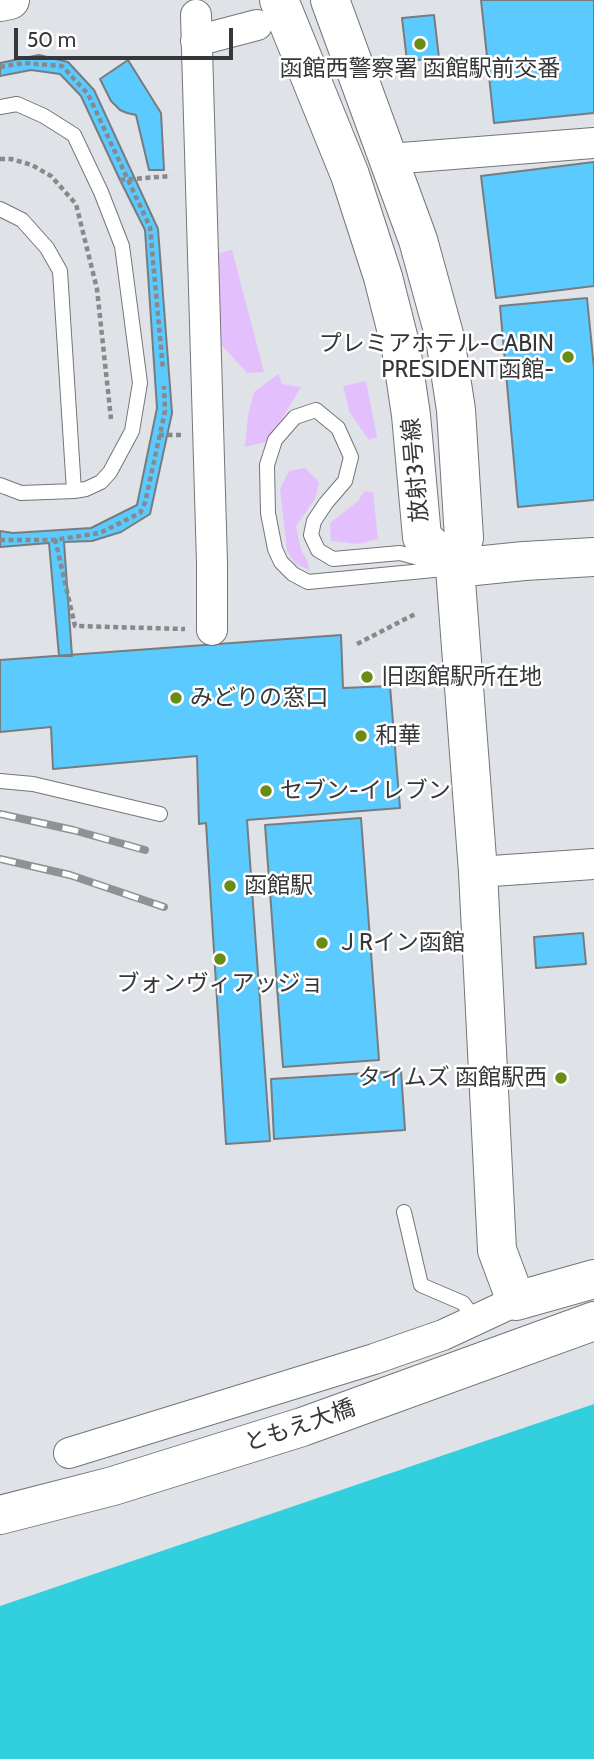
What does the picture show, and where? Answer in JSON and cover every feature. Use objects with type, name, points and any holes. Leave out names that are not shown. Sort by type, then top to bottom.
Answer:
[{"type":"main road","points":[[0,2],[10,0]]},
{"type":"main road","name":"放射3号線","points":[[268,13],[350,175],[383,277],[401,348],[411,415],[422,537],[455,568],[464,538],[456,410],[445,338],[418,240],[330,0]]},
{"type":"main road","points":[[594,557],[455,568],[478,872],[497,1250],[516,1301],[594,1279]]},
{"type":"main road","name":"ともえ大橋","points":[[0,1515],[113,1486],[302,1427],[594,1321]]},
{"type":"street","points":[[212,630],[196,28],[268,13]]},
{"type":"street","points":[[389,159],[594,143]]},
{"type":"street","points":[[478,872],[594,864]]},
{"type":"street","points":[[69,1453],[374,1359],[443,1335],[516,1301]]},
{"type":"lane","points":[[0,107],[17,104],[44,116],[74,135],[102,192],[122,246],[140,383],[132,431],[110,472],[101,482],[74,491],[20,493],[0,485]]},
{"type":"lane","points":[[0,209],[22,220],[47,247],[60,271],[74,491]]},
{"type":"lane","points":[[316,410],[338,428],[351,457],[345,481],[314,522],[311,535],[318,550],[332,559],[400,553],[455,568],[308,582],[293,574],[281,562],[275,549],[268,513],[267,465],[275,440],[296,417],[316,410]]},
{"type":"lane","points":[[0,781],[33,784],[160,814]]},
{"type":"lane","points":[[404,1212],[421,1285],[463,1303],[476,1320]]},
{"type":"path","points":[[120,180],[200,173]]},
{"type":"path","points":[[55,539],[75,626],[212,630]]},
{"type":"path","points":[[357,644],[417,613]]},
{"type":"shaded area","points":[[232,250],[264,372],[247,373],[216,339],[216,254]]},
{"type":"shaded area","points":[[278,374],[282,384],[301,387],[269,441],[245,447],[254,392]]},
{"type":"shaded area","points":[[366,381],[377,437],[369,440],[350,413],[343,386]]},
{"type":"shaded area","points":[[305,468],[319,482],[315,499],[296,526],[309,570],[295,563],[287,551],[280,489],[289,471]]},
{"type":"shaded area","points":[[365,491],[373,492],[378,539],[358,544],[331,541],[330,523],[357,502]]},
{"type":"water","points":[[594,1404],[594,1759],[0,1759],[0,1606]]},
{"type":"building","points":[[481,0],[594,0],[594,113],[494,123]]},
{"type":"building","points":[[434,15],[439,58],[407,61],[402,18]]},
{"type":"building","points":[[39,55],[68,62],[94,90],[158,229],[172,413],[150,514],[121,532],[92,541],[64,542],[72,656],[59,656],[49,543],[0,547],[0,531],[13,533],[91,528],[137,505],[157,408],[145,230],[81,96],[60,74],[31,70],[0,76],[0,63]]},
{"type":"building","points":[[128,60],[161,113],[164,170],[149,170],[136,115],[120,110],[111,101],[100,79]]},
{"type":"building","points":[[594,162],[594,286],[496,298],[481,176]]},
{"type":"building","points":[[587,298],[594,368],[594,500],[518,507],[500,306]]},
{"type":"building","name":"函館駅","points":[[341,635],[343,688],[390,686],[400,808],[247,820],[270,1141],[226,1144],[206,823],[199,824],[197,756],[53,769],[51,727],[0,732],[0,660]]},
{"type":"building","name":"ＪRイン函館","points":[[361,818],[379,1060],[283,1067],[265,825]]},
{"type":"building","points":[[583,933],[586,964],[536,968],[534,937]]},
{"type":"building","points":[[401,1071],[405,1130],[274,1139],[271,1079]]},
{"type":"railway","points":[[0,814],[145,850]]},
{"type":"railway","points":[[0,859],[70,875],[164,907]]},
{"type":"place","name":"函館西警察署 函館駅前交番","points":[[420,44]]},
{"type":"place","name":"プレミアホテル-CABIN PRESIDENT函館-","points":[[568,357]]},
{"type":"place","name":"旧函館駅所在地","points":[[367,677]]},
{"type":"place","name":"みどりの窓口","points":[[176,698]]},
{"type":"place","name":"和華","points":[[361,736]]},
{"type":"place","name":"セブン-イレブン","points":[[266,791]]},
{"type":"place","name":"函館駅","points":[[230,886]]},
{"type":"place","name":"ＪRイン函館","points":[[322,943]]},
{"type":"place","name":"ブォンヴィアッジョ","points":[[220,959]]},
{"type":"place","name":"タイムズ 函館駅西","points":[[561,1078]]}]
